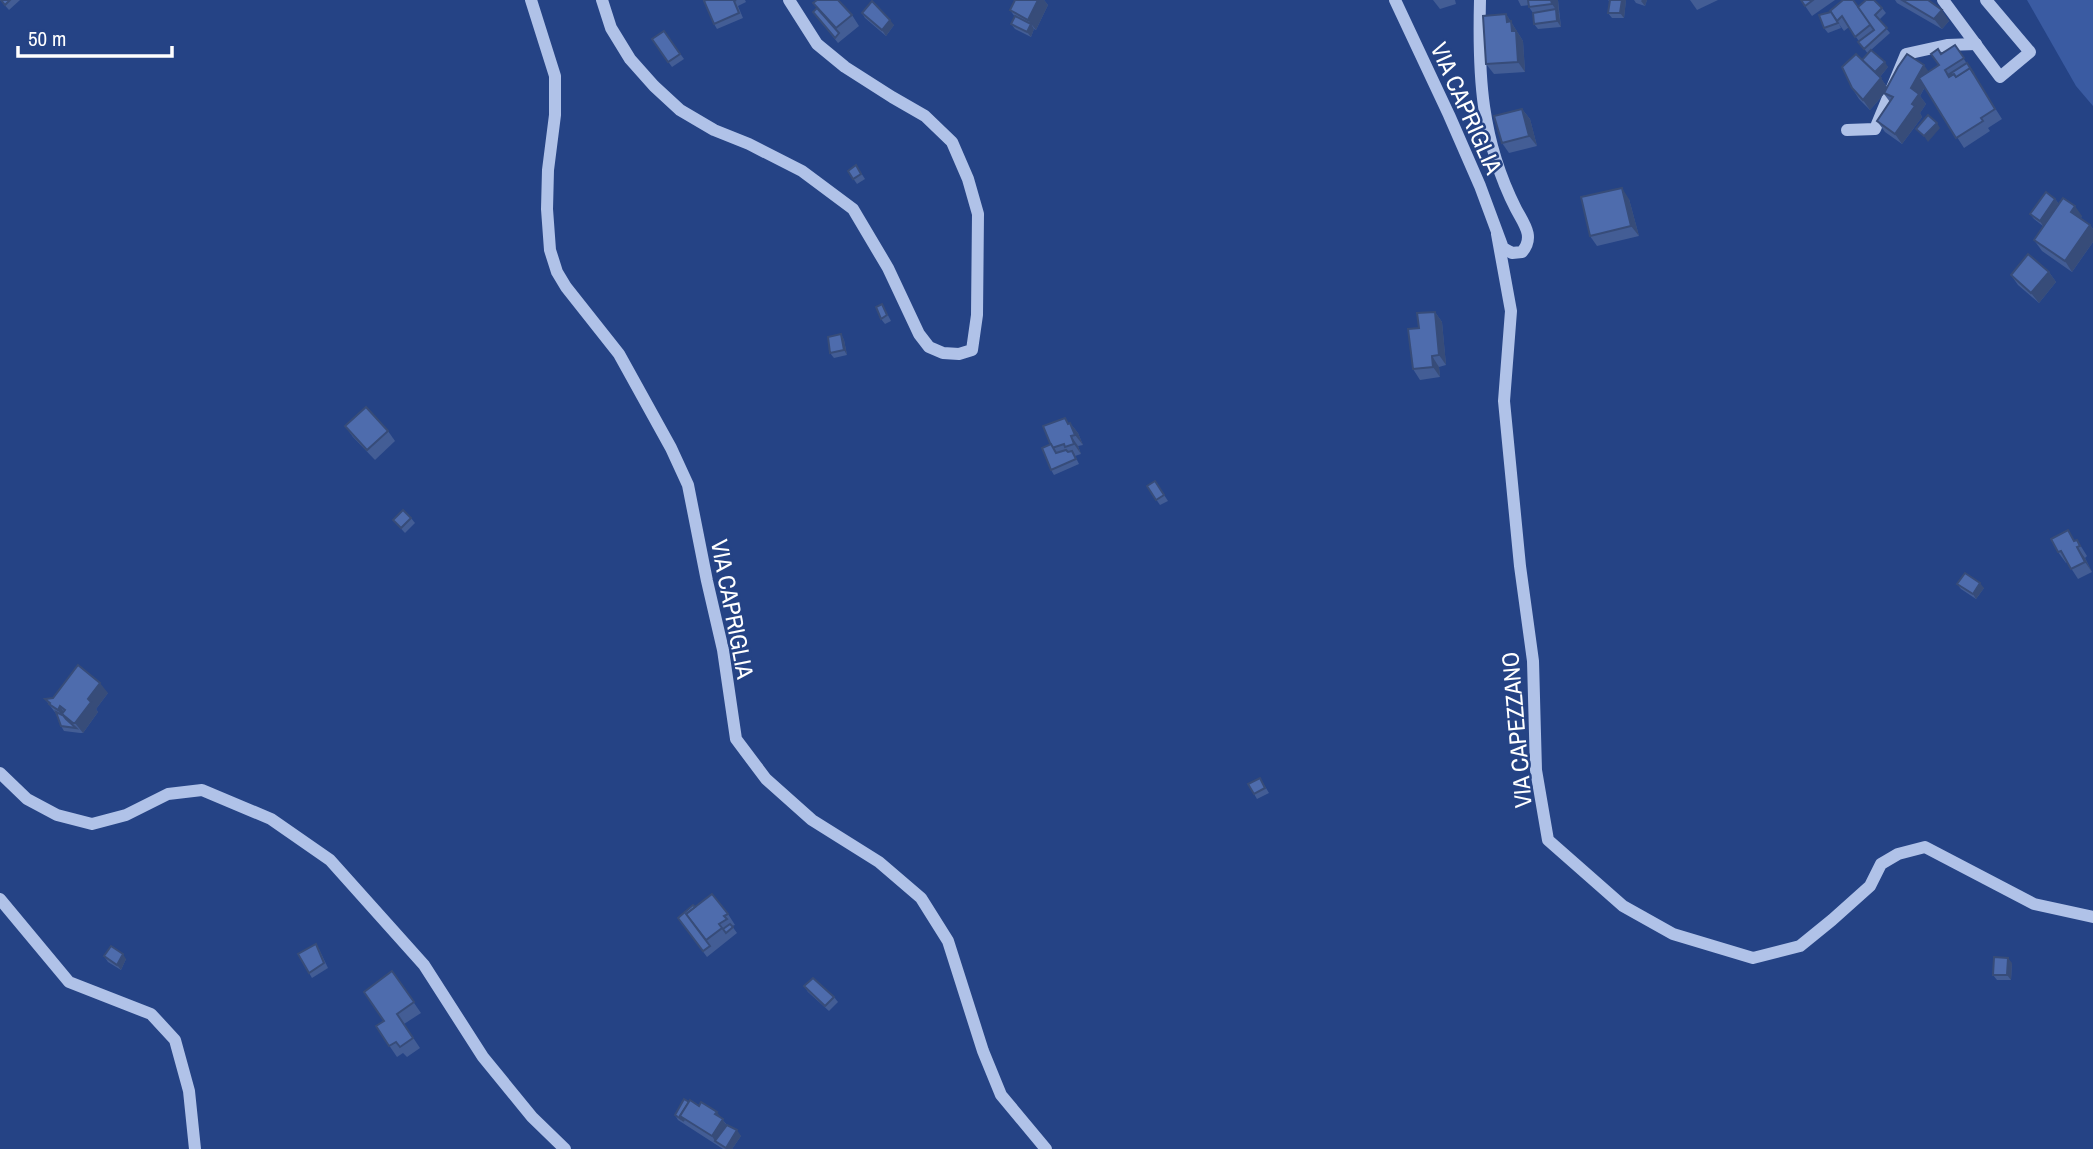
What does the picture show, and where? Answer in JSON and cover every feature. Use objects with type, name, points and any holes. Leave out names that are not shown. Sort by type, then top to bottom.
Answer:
[{"type":"street","name":"VIA CAPRIGLIA","points":[[531,0],[555,76],[555,115],[548,170],[550,250],[557,272],[566,287],[619,354],[671,448],[688,485],[723,650],[736,739],[766,779],[812,820],[879,862],[921,898],[948,941],[983,1051],[1001,1095],[1046,1149]]},
{"type":"street","points":[[602,0],[611,28],[630,59],[654,86],[680,110],[714,130],[802,171],[853,209],[888,268],[919,334],[929,346],[943,353],[959,354],[972,350],[978,315],[978,214],[968,179],[952,142],[925,116],[891,97],[817,44],[789,0]]},
{"type":"street","name":"VIA CAPRIGLIA","points":[[1395,0],[1480,186],[1497,234]]},
{"type":"street","points":[[1480,0],[1484,116],[1494,157],[1529,233],[1527,246],[1522,252],[1512,253],[1503,248],[1497,234]]},
{"type":"street","points":[[1943,0],[2000,77],[2030,52],[1986,0]]},
{"type":"street","points":[[1847,130],[1875,129],[1906,54],[1947,45],[1976,44]]},
{"type":"street","name":"VIA CAPEZZANO","points":[[1497,234],[1511,311],[1504,401],[1520,566],[1533,661],[1536,770],[1548,840],[1623,906],[1673,934],[1753,958],[1800,946],[1870,886],[1881,864],[1898,854],[1925,847],[2034,904],[2093,917]]},
{"type":"street","points":[[0,773],[27,799],[57,815],[92,824],[126,815],[169,794],[202,790],[271,819],[339,869],[424,965],[484,1057],[532,1117],[565,1149]]},
{"type":"street","points":[[0,899],[69,982],[151,1014],[175,1040],[189,1091],[195,1149]]},
{"type":"shaded area","points":[[2027,0],[2093,0],[2093,106],[2076,86]]},
{"type":"building","points":[[736,0],[734,1],[739,13],[714,24],[704,1]]},
{"type":"building","points":[[817,0],[838,0],[852,15],[836,28],[813,3]]},
{"type":"building","points":[[1015,0],[1038,0],[1028,20],[1010,10]]},
{"type":"building","points":[[1528,0],[1551,0],[1552,4],[1529,7]]},
{"type":"building","points":[[1610,0],[1622,0],[1620,13],[1608,13]]},
{"type":"building","points":[[1801,0],[1813,0],[1805,6]]},
{"type":"building","points":[[1843,0],[1853,0],[1871,24],[1855,37],[1842,16],[1837,21],[1830,11]]},
{"type":"building","points":[[1866,0],[1874,0],[1882,8],[1875,15],[1887,28],[1864,49],[1858,42],[1874,30],[1858,7]]},
{"type":"building","points":[[1902,0],[1928,0],[1942,10],[1934,19]]},
{"type":"building","points":[[872,1],[890,20],[882,30],[862,13]]},
{"type":"building","points":[[817,8],[839,33],[835,38],[813,12]]},
{"type":"building","points":[[1556,9],[1557,21],[1534,24],[1533,13]]},
{"type":"building","points":[[1831,12],[1838,23],[1824,28],[1819,15]]},
{"type":"building","points":[[1506,14],[1507,22],[1511,21],[1512,31],[1516,31],[1518,62],[1486,64],[1483,16]]},
{"type":"building","points":[[1015,16],[1031,24],[1027,32],[1011,24]]},
{"type":"building","points":[[664,31],[680,54],[668,62],[652,39]]},
{"type":"building","points":[[1955,45],[1964,58],[1945,70],[1949,77],[1954,74],[1956,77],[1970,68],[1995,109],[1981,118],[1983,121],[1956,138],[1919,78],[1939,65],[1931,54],[1938,49],[1941,54]]},
{"type":"building","points":[[1871,50],[1885,62],[1875,72],[1862,60]]},
{"type":"building","points":[[1856,54],[1881,78],[1863,100],[1852,88],[1842,67]]},
{"type":"building","points":[[1907,54],[1924,65],[1911,88],[1919,94],[1912,104],[1915,106],[1895,134],[1877,121],[1893,97],[1884,93]]},
{"type":"building","points":[[1967,63],[1974,74],[1970,68],[1956,77],[1954,74],[1948,75]]},
{"type":"building","points":[[1522,109],[1529,136],[1502,143],[1494,116]]},
{"type":"building","points":[[1928,115],[1937,123],[1924,136],[1916,129]]},
{"type":"building","points":[[856,165],[861,174],[853,179],[848,171]]},
{"type":"building","points":[[1622,188],[1631,226],[1590,236],[1581,197]]},
{"type":"building","points":[[2046,192],[2055,199],[2040,221],[2030,214]]},
{"type":"building","points":[[2063,198],[2075,206],[2071,212],[2090,225],[2065,261],[2034,240]]},
{"type":"building","points":[[2028,254],[2049,272],[2031,293],[2011,275]]},
{"type":"building","points":[[882,304],[887,315],[881,319],[876,307]]},
{"type":"building","points":[[1435,312],[1439,355],[1432,356],[1433,367],[1413,369],[1408,329],[1419,328],[1417,313]]},
{"type":"building","points":[[841,334],[844,350],[830,353],[828,337]]},
{"type":"building","points":[[366,407],[388,431],[367,450],[345,426]]},
{"type":"building","points":[[1065,418],[1075,435],[1071,436],[1074,444],[1052,448],[1043,426]]},
{"type":"building","points":[[1051,444],[1056,453],[1072,451],[1076,459],[1051,470],[1042,448]]},
{"type":"building","points":[[1155,481],[1164,495],[1156,500],[1147,486]]},
{"type":"building","points":[[403,510],[411,518],[401,528],[393,520]]},
{"type":"building","points":[[2068,530],[2074,541],[2077,540],[2080,546],[2077,547],[2085,562],[2071,569],[2051,539]]},
{"type":"building","points":[[1965,573],[1980,583],[1973,594],[1957,584]]},
{"type":"building","points":[[78,665],[100,683],[88,699],[91,702],[73,723],[62,714],[65,710],[60,706],[58,710],[45,699],[53,698]]},
{"type":"building","points":[[56,712],[62,714],[76,728],[61,726]]},
{"type":"building","points":[[1260,778],[1265,788],[1254,794],[1248,784]]},
{"type":"building","points":[[712,894],[728,914],[724,916],[727,919],[719,924],[722,928],[706,940],[686,914]]},
{"type":"building","points":[[693,905],[695,907],[686,914],[710,946],[703,951],[678,918]]},
{"type":"building","points":[[730,924],[733,927],[726,933],[723,929]]},
{"type":"building","points":[[316,944],[324,963],[309,973],[298,954]]},
{"type":"building","points":[[111,946],[123,954],[117,965],[104,956]]},
{"type":"building","points":[[1994,957],[2008,958],[2007,975],[1993,975]]},
{"type":"building","points":[[392,971],[414,1002],[397,1014],[413,1038],[400,1047],[396,1042],[389,1046],[376,1026],[384,1021],[364,992]]},
{"type":"building","points":[[813,978],[834,997],[825,1006],[804,986]]},
{"type":"building","points":[[684,1099],[689,1102],[680,1116],[684,1121],[675,1115]]},
{"type":"building","points":[[690,1100],[699,1106],[701,1102],[723,1119],[712,1136],[680,1116]]},
{"type":"building","points":[[727,1125],[737,1130],[726,1148],[715,1141]]}]
